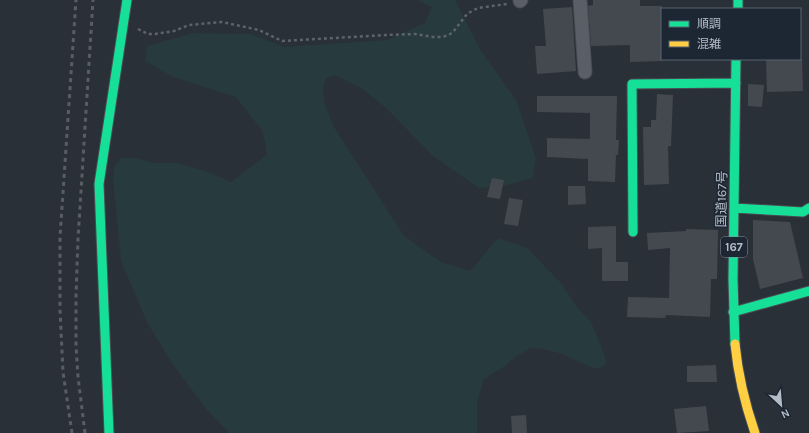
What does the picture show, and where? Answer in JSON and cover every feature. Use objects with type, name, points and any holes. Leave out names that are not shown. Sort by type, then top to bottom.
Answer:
[{"type":"main road","points":[[109,433],[100,184],[127,0]]},
{"type":"main road","name":"国道167号","points":[[736,60],[733,312],[737,370],[748,418],[754,433]]},
{"type":"main road","points":[[634,232],[632,84],[736,83]]},
{"type":"main road","points":[[734,208],[803,212],[809,208]]},
{"type":"main road","points":[[733,312],[809,291]]},
{"type":"street","points":[[580,0],[585,72]]},
{"type":"path","points":[[124,21],[148,34],[174,31],[189,25],[222,22],[259,30],[282,41],[386,34],[415,34],[442,37],[453,32],[467,14],[478,8],[511,4],[521,1]]},
{"type":"green space","points":[[417,0],[455,0],[481,51],[516,100],[536,158],[533,178],[500,187],[479,188],[433,156],[385,107],[361,88],[335,75],[326,78],[323,86],[324,102],[334,127],[404,236],[441,262],[470,271],[498,238],[527,248],[561,283],[576,306],[591,322],[606,360],[605,365],[600,368],[593,368],[562,354],[544,349],[530,348],[484,379],[477,402],[477,433],[229,433],[207,410],[172,363],[147,322],[121,261],[113,177],[115,165],[121,158],[136,158],[153,163],[177,163],[205,171],[231,182],[267,155],[263,132],[236,97],[173,77],[145,61],[147,46],[193,33],[251,34],[284,47],[387,40],[425,23],[432,7]]},
{"type":"building","points":[[593,0],[640,0],[640,6],[662,6],[662,61],[630,62],[630,45],[591,46],[588,6],[593,5]]},
{"type":"building","points":[[572,7],[576,71],[537,74],[535,46],[546,46],[543,9]]},
{"type":"building","points":[[802,59],[803,91],[767,92],[766,60]]},
{"type":"building","points":[[748,84],[764,85],[762,107],[748,106]]},
{"type":"building","points":[[657,94],[673,95],[671,146],[668,146],[669,184],[644,185],[643,127],[651,127],[651,120],[656,120]]},
{"type":"building","points":[[537,96],[617,96],[616,140],[619,140],[618,155],[616,155],[615,182],[588,181],[588,159],[547,157],[547,138],[590,139],[590,113],[537,112]]},
{"type":"building","points":[[492,178],[504,180],[500,199],[487,197]]},
{"type":"building","points":[[568,186],[585,186],[586,204],[568,205]]},
{"type":"building","points":[[509,198],[523,200],[518,226],[504,224]]},
{"type":"building","points":[[753,220],[790,222],[803,278],[760,289],[753,259]]},
{"type":"building","points":[[616,226],[616,262],[628,262],[628,281],[602,281],[602,248],[588,249],[588,227]]},
{"type":"building","points":[[686,229],[718,230],[717,279],[711,279],[710,317],[666,315],[665,318],[627,317],[628,297],[669,298],[670,248],[648,250],[647,233],[686,231]]},
{"type":"building","points":[[716,365],[717,382],[687,382],[687,366]]},
{"type":"building","points":[[706,406],[709,431],[677,433],[674,409]]},
{"type":"building","points":[[526,415],[527,433],[512,433],[511,416]]},
{"type":"railway","points":[[72,433],[63,372],[60,310],[60,237],[76,0]]},
{"type":"railway","points":[[85,433],[78,377],[76,345],[76,296],[78,239],[93,0]]},
{"type":"traffic: fast","points":[[109,433],[99,184],[127,0]]},
{"type":"traffic: fast","points":[[738,0],[738,8]]},
{"type":"traffic: fast","points":[[735,344],[733,279],[736,60]]},
{"type":"traffic: fast","points":[[633,232],[632,84],[736,83]]},
{"type":"traffic: fast","points":[[734,208],[803,212],[809,208]]},
{"type":"traffic: fast","points":[[733,312],[809,291]]},
{"type":"traffic: slow","points":[[735,344],[742,389],[755,433]]}]
